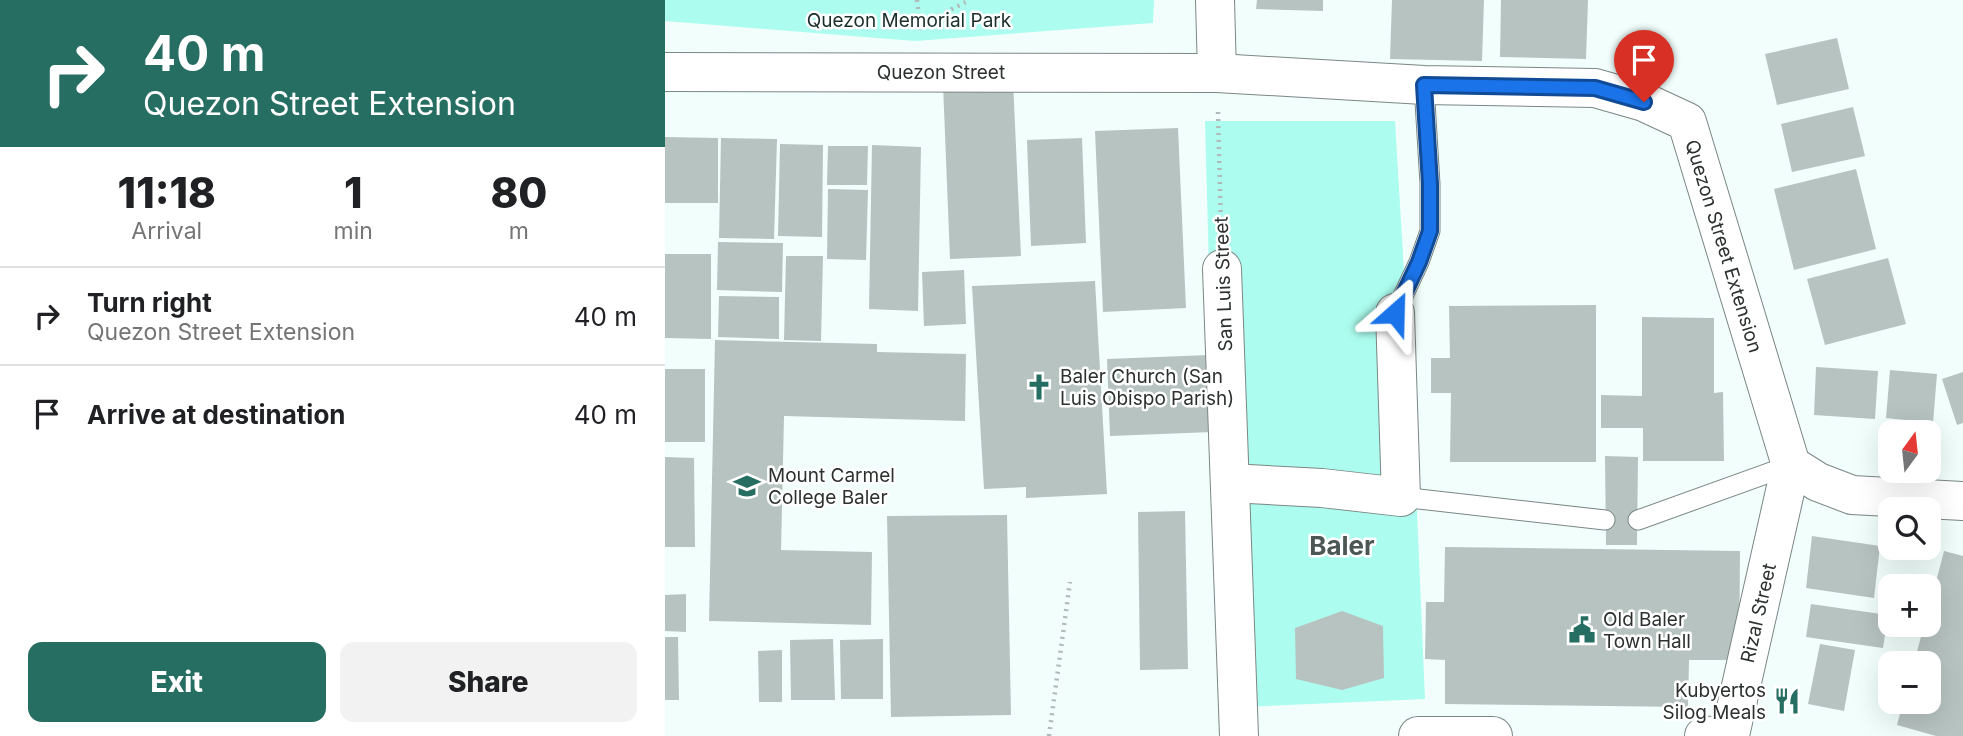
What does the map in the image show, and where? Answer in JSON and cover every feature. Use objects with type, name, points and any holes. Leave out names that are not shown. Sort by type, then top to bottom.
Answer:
[{"type":"street","points":[[1215,0],[1217,73]]},
{"type":"street","name":"Quezon Street","points":[[665,72],[1217,73]]},
{"type":"street","name":"Quezon Street Extension","points":[[1217,73],[1424,85],[1595,88],[1644,102],[1687,122],[1791,465]]},
{"type":"street","name":"San Luis Street","points":[[1222,269],[1239,736]]},
{"type":"street","points":[[1230,483],[1322,488],[1401,497],[1395,313]]},
{"type":"street","points":[[1791,465],[1818,482],[1852,495],[1963,501]]},
{"type":"street","name":"Rizal Street","points":[[1704,736],[1732,736],[1791,465]]},
{"type":"street","points":[[1418,736],[1493,736]]},
{"type":"lane","points":[[1395,313],[1430,231],[1424,85]]},
{"type":"lane","points":[[1638,520],[1791,465]]},
{"type":"lane","points":[[1401,497],[1605,520]]},
{"type":"path","points":[[920,25],[970,0]]},
{"type":"path","name":"San Luis Street","points":[[1217,73],[1222,269]]},
{"type":"path","points":[[1049,736],[1070,582]]},
{"type":"green space","name":"Quezon Memorial Park","points":[[665,0],[1154,0],[1153,23],[915,41],[665,21]]},
{"type":"green space","points":[[1205,121],[1395,121],[1414,441],[1425,699],[1221,708]]},
{"type":"building","points":[[1257,0],[1323,0],[1323,11],[1256,9]]},
{"type":"building","points":[[1392,0],[1484,0],[1482,61],[1390,59]]},
{"type":"building","points":[[1501,0],[1588,0],[1586,59],[1500,57]]},
{"type":"building","points":[[1837,38],[1849,89],[1777,105],[1765,54]]},
{"type":"building","points":[[1013,81],[1021,256],[950,259],[943,84]]},
{"type":"building","points":[[1853,107],[1865,156],[1792,172],[1781,124]]},
{"type":"building","points":[[1178,128],[1186,308],[1103,312],[1095,131]]},
{"type":"building","points":[[665,137],[718,138],[718,203],[665,203]]},
{"type":"building","points":[[721,138],[777,139],[774,239],[719,238]]},
{"type":"building","points":[[1082,138],[1086,243],[1031,246],[1027,140]]},
{"type":"building","points":[[780,144],[823,145],[822,237],[778,236]]},
{"type":"building","points":[[872,145],[921,147],[918,311],[869,309]]},
{"type":"building","points":[[828,146],[868,146],[867,185],[827,185]]},
{"type":"building","points":[[1856,169],[1876,249],[1794,270],[1774,189]]},
{"type":"building","points":[[828,189],[868,190],[866,260],[827,259]]},
{"type":"building","points":[[718,242],[783,243],[782,292],[717,290]]},
{"type":"building","points":[[665,254],[711,254],[711,339],[665,338]]},
{"type":"building","points":[[786,256],[823,256],[821,341],[784,340]]},
{"type":"building","points":[[1888,258],[1906,324],[1825,345],[1807,279]]},
{"type":"building","points":[[964,270],[966,324],[924,326],[922,272]]},
{"type":"building","name":"Baler Church (San Luis Obispo Parish)","points":[[1095,281],[1107,494],[1026,498],[1026,487],[984,489],[972,286]]},
{"type":"building","points":[[719,296],[779,297],[779,339],[718,337]]},
{"type":"building","points":[[1596,305],[1596,462],[1450,462],[1451,393],[1431,393],[1431,358],[1450,358],[1449,306]]},
{"type":"building","points":[[1642,317],[1714,318],[1714,393],[1723,392],[1724,461],[1643,461],[1643,428],[1601,428],[1601,395],[1642,396]]},
{"type":"building","name":"Mount Carmel College Baler","points":[[715,340],[877,344],[877,352],[966,354],[965,421],[784,416],[781,550],[872,552],[871,625],[709,621]]},
{"type":"building","points":[[1209,355],[1212,432],[1110,436],[1107,359]]},
{"type":"building","points":[[1816,367],[1878,371],[1875,419],[1814,415]]},
{"type":"building","points":[[665,369],[705,369],[705,442],[665,442]]},
{"type":"building","points":[[1890,370],[1937,374],[1933,420],[1886,418]]},
{"type":"building","points":[[1963,372],[1963,423],[1957,425],[1942,379]]},
{"type":"building","points":[[1605,456],[1638,457],[1637,545],[1606,545]]},
{"type":"building","points":[[665,457],[694,458],[695,547],[665,547]]},
{"type":"building","points":[[1185,511],[1188,669],[1140,670],[1138,512]]},
{"type":"building","points":[[1007,515],[1011,715],[891,717],[887,516]]},
{"type":"building","points":[[1812,536],[1878,546],[1874,598],[1806,588]]},
{"type":"building","name":"Old Baler Town Hall","points":[[1445,547],[1740,551],[1739,660],[1689,660],[1688,707],[1445,704],[1445,660],[1425,659],[1426,602],[1444,602]]},
{"type":"building","points":[[1944,551],[1963,556],[1963,736],[1936,736],[1897,725],[1900,714],[1941,714],[1941,651],[1917,651],[1921,637],[1941,637],[1941,574],[1938,574]]},
{"type":"building","points":[[686,594],[686,632],[665,631],[665,595]]},
{"type":"building","points":[[1811,604],[1878,614],[1878,637],[1885,637],[1883,648],[1806,637]]},
{"type":"building","points":[[1342,611],[1383,626],[1384,678],[1342,690],[1296,679],[1295,628]]},
{"type":"building","points":[[665,637],[678,637],[679,700],[665,700]]},
{"type":"building","points":[[833,639],[835,700],[791,700],[790,640]]},
{"type":"building","points":[[883,639],[883,699],[841,699],[840,640]]},
{"type":"building","points":[[1820,644],[1855,650],[1844,711],[1808,704]]},
{"type":"building","points":[[782,650],[782,702],[759,702],[758,651]]},
{"type":"place","name":"Baler Church (San Luis Obispo Parish)","points":[[1039,387]]},
{"type":"place","name":"Mount Carmel College Baler","points":[[747,486]]},
{"type":"place","name":"Old Baler Town Hall","points":[[1582,630]]},
{"type":"place","name":"Kubyertos Silog Meals","points":[[1787,701]]},
{"type":"district","name":"Baler","points":[[1342,546]]},
{"type":"route","points":[[1395,313],[1430,231],[1424,85],[1595,88],[1644,102]]}]
